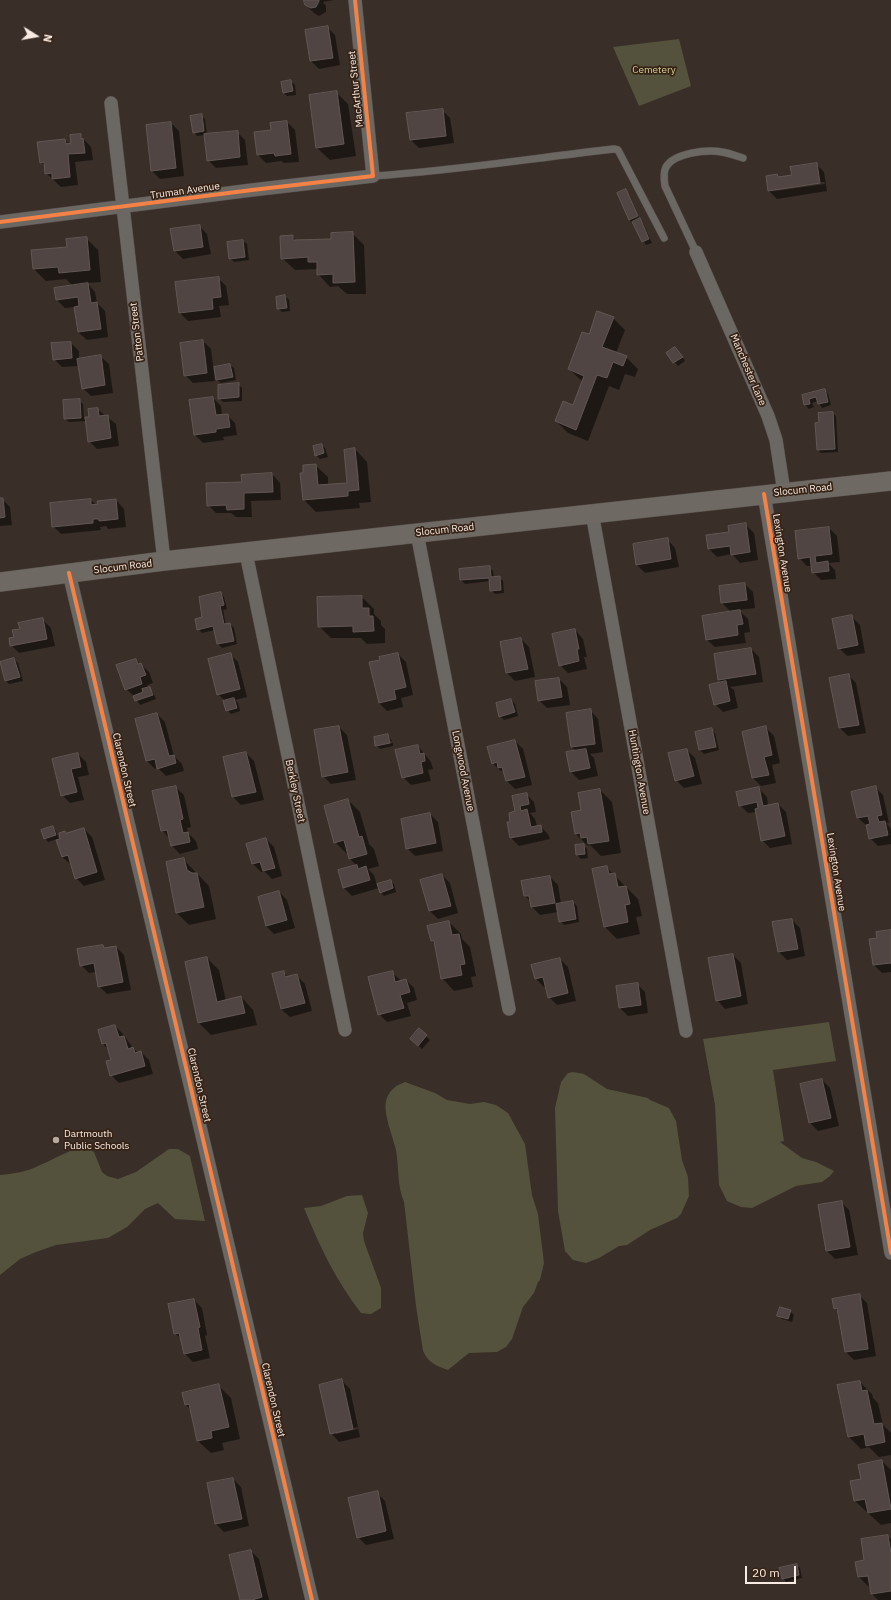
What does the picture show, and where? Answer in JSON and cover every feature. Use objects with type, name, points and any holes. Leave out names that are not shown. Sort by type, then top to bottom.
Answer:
[{"type":"main road","name":"Slocum Road","points":[[0,582],[164,561],[891,481]]},
{"type":"street","name":"MacArthur Street","points":[[355,0],[372,176]]},
{"type":"street","name":"Patton Street","points":[[111,103],[164,561]]},
{"type":"street","name":"Truman Avenue","points":[[0,222],[372,176]]},
{"type":"street","name":"Manchester Lane","points":[[696,252],[768,416],[776,440],[784,492]]},
{"type":"street","name":"Lexington Avenue","points":[[764,494],[891,1253]]},
{"type":"street","name":"Huntington Avenue","points":[[592,513],[686,1031]]},
{"type":"street","name":"Longwood Avenue","points":[[417,533],[509,1009]]},
{"type":"street","name":"Berkley Street","points":[[246,553],[344,1030]]},
{"type":"street","name":"Clarendon Street","points":[[69,573],[312,1600]]},
{"type":"lane","points":[[372,176],[436,172],[614,149],[618,150],[664,238]]},
{"type":"lane","points":[[696,252],[665,186],[664,177],[666,167],[685,154],[720,151],[743,158]]},
{"type":"green space","name":"Cemetery","points":[[679,39],[691,86],[639,106],[613,47]]},
{"type":"green space","points":[[829,1022],[836,1061],[773,1070],[784,1141],[780,1142],[802,1158],[816,1162],[834,1171],[822,1182],[796,1186],[752,1208],[741,1207],[727,1201],[719,1185],[715,1105],[703,1039]]},
{"type":"green space","points":[[573,1072],[584,1074],[607,1089],[648,1098],[669,1108],[676,1121],[682,1160],[688,1177],[689,1196],[681,1214],[677,1218],[650,1230],[627,1245],[619,1246],[599,1258],[586,1263],[573,1260],[565,1251],[558,1211],[555,1108],[561,1082],[568,1073]]},
{"type":"green space","points":[[405,1082],[435,1093],[447,1100],[470,1104],[484,1102],[496,1105],[508,1113],[525,1144],[532,1195],[538,1214],[544,1263],[540,1280],[534,1293],[523,1307],[512,1339],[506,1347],[497,1352],[469,1353],[448,1370],[430,1361],[423,1351],[416,1306],[404,1202],[399,1183],[396,1150],[385,1106],[391,1091],[395,1087]]},
{"type":"green space","points":[[82,1147],[94,1152],[102,1172],[107,1176],[118,1179],[136,1172],[169,1149],[178,1149],[190,1156],[205,1221],[175,1219],[158,1203],[145,1209],[127,1227],[108,1238],[56,1245],[20,1259],[0,1275],[0,1175],[32,1169]]},
{"type":"green space","points":[[362,1195],[368,1213],[363,1233],[364,1241],[381,1288],[381,1308],[371,1314],[361,1313],[352,1301],[322,1249],[304,1208],[321,1206],[347,1196]]},
{"type":"building","points":[[304,0],[319,1],[316,7],[311,8],[305,5]]},
{"type":"building","points":[[328,26],[333,58],[310,61],[305,30]]},
{"type":"building","points":[[291,80],[293,91],[283,93],[281,82]]},
{"type":"building","points":[[337,91],[344,144],[316,148],[309,95]]},
{"type":"building","points":[[443,109],[446,136],[410,140],[406,113]]},
{"type":"building","points":[[202,114],[204,131],[193,133],[190,116]]},
{"type":"building","points":[[287,121],[291,154],[275,156],[274,153],[257,155],[254,132],[271,130],[270,123]]},
{"type":"building","points":[[171,122],[176,168],[151,171],[146,125]]},
{"type":"building","points":[[238,131],[240,157],[207,161],[204,134]]},
{"type":"building","points":[[81,134],[85,153],[68,154],[70,177],[52,179],[52,173],[45,174],[44,162],[40,163],[37,142],[65,139],[66,144],[71,143],[70,135]]},
{"type":"building","points":[[817,163],[820,183],[768,191],[766,176],[777,174],[778,177],[792,175],[790,167]]},
{"type":"building","points":[[626,189],[638,216],[629,220],[617,193]]},
{"type":"building","points":[[640,218],[649,239],[642,242],[632,222]]},
{"type":"building","points":[[200,225],[203,247],[174,251],[170,229]]},
{"type":"building","points":[[353,232],[355,282],[333,283],[333,274],[317,275],[317,262],[308,262],[308,257],[281,259],[280,236],[293,235],[293,240],[331,239],[331,233]]},
{"type":"building","points":[[87,237],[90,270],[59,273],[58,267],[33,269],[31,250],[67,247],[66,239]]},
{"type":"building","points":[[243,240],[245,257],[229,259],[227,242]]},
{"type":"building","points":[[219,277],[221,297],[212,298],[213,309],[179,313],[175,282]]},
{"type":"building","points":[[88,283],[91,303],[97,302],[101,329],[78,332],[74,307],[79,306],[78,297],[56,300],[54,288]]},
{"type":"building","points":[[285,295],[287,308],[277,309],[276,297]]},
{"type":"building","points":[[597,311],[614,317],[602,347],[627,356],[623,366],[613,362],[607,378],[597,375],[576,430],[555,421],[563,401],[573,405],[584,376],[568,369],[582,332],[589,334]]},
{"type":"building","points":[[203,340],[207,373],[184,376],[180,343]]},
{"type":"building","points":[[71,342],[72,358],[53,360],[51,343]]},
{"type":"building","points":[[675,347],[683,357],[673,363],[666,353]]},
{"type":"building","points":[[101,355],[105,385],[82,389],[77,359]]},
{"type":"building","points":[[230,364],[233,377],[216,380],[214,367]]},
{"type":"building","points":[[239,383],[239,397],[218,399],[218,385]]},
{"type":"building","points":[[825,389],[828,402],[818,404],[816,397],[809,399],[810,404],[804,405],[802,395]]},
{"type":"building","points":[[213,397],[216,415],[228,414],[230,427],[216,429],[216,432],[194,435],[189,400]]},
{"type":"building","points":[[80,399],[81,418],[64,419],[63,400]]},
{"type":"building","points":[[98,408],[99,416],[108,415],[111,438],[88,442],[85,417],[89,417],[88,409]]},
{"type":"building","points":[[833,412],[835,449],[817,450],[815,423],[819,422],[818,413]]},
{"type":"building","points":[[322,444],[324,453],[315,456],[313,446]]},
{"type":"building","points":[[355,448],[359,490],[348,491],[348,496],[303,500],[300,473],[303,473],[303,465],[316,464],[318,485],[347,483],[344,450]]},
{"type":"building","points":[[272,473],[273,492],[244,493],[244,509],[227,510],[226,505],[207,506],[206,483],[242,482],[241,475]]},
{"type":"building","points":[[0,498],[3,498],[5,517],[0,518]]},
{"type":"building","points":[[91,499],[91,505],[98,504],[97,501],[116,499],[118,519],[99,521],[99,519],[93,519],[93,523],[52,527],[50,503]]},
{"type":"building","points":[[746,523],[750,552],[731,555],[730,546],[708,549],[706,535],[729,532],[728,526]]},
{"type":"building","points":[[829,527],[832,554],[815,556],[816,563],[828,561],[829,571],[812,573],[810,557],[798,559],[795,531]]},
{"type":"building","points":[[668,538],[671,559],[636,565],[633,544]]},
{"type":"building","points":[[490,566],[491,577],[500,576],[501,590],[490,591],[489,578],[460,580],[459,569]]},
{"type":"building","points":[[745,583],[747,600],[721,603],[719,586]]},
{"type":"building","points":[[221,592],[224,605],[220,606],[224,624],[230,623],[234,641],[217,644],[213,626],[197,630],[195,619],[202,617],[199,597]]},
{"type":"building","points":[[362,596],[362,608],[369,608],[369,616],[373,616],[374,631],[353,632],[353,626],[318,627],[317,597]]},
{"type":"building","points":[[740,610],[743,624],[737,625],[738,635],[706,640],[702,616]]},
{"type":"building","points":[[852,615],[858,645],[838,649],[832,619]]},
{"type":"building","points":[[43,618],[47,639],[10,646],[9,638],[14,637],[12,630],[20,629],[18,623]]},
{"type":"building","points":[[575,629],[579,649],[577,649],[579,661],[559,666],[552,634]]},
{"type":"building","points":[[521,638],[528,669],[506,673],[500,642]]},
{"type":"building","points":[[751,648],[756,674],[718,680],[714,654]]},
{"type":"building","points":[[231,653],[240,689],[217,695],[208,659]]},
{"type":"building","points":[[398,653],[406,687],[394,690],[396,699],[379,703],[369,662],[380,660],[379,657]]},
{"type":"building","points":[[14,658],[20,677],[5,681],[0,662]]},
{"type":"building","points":[[136,659],[138,664],[141,663],[146,675],[140,677],[142,684],[125,690],[116,665]]},
{"type":"building","points":[[849,674],[859,725],[839,728],[829,678]]},
{"type":"building","points":[[559,678],[562,697],[538,701],[535,681]]},
{"type":"building","points":[[726,681],[730,701],[714,705],[709,685]]},
{"type":"building","points":[[150,687],[153,695],[135,701],[133,696],[143,692],[142,689]]},
{"type":"building","points":[[234,698],[237,708],[226,711],[223,701]]},
{"type":"building","points":[[511,699],[515,712],[499,717],[496,703]]},
{"type":"building","points":[[591,709],[595,744],[571,747],[566,713]]},
{"type":"building","points":[[157,713],[169,756],[174,755],[176,763],[157,769],[155,759],[146,761],[135,719]]},
{"type":"building","points":[[339,726],[348,772],[322,777],[314,730]]},
{"type":"building","points":[[766,726],[772,755],[764,757],[769,775],[752,778],[742,732]]},
{"type":"building","points":[[712,728],[716,747],[699,750],[695,732]]},
{"type":"building","points":[[388,734],[390,743],[375,746],[374,737]]},
{"type":"building","points":[[515,740],[525,777],[506,781],[502,767],[498,768],[497,762],[492,764],[487,747]]},
{"type":"building","points":[[418,745],[420,754],[424,753],[425,761],[421,762],[423,773],[402,778],[395,750]]},
{"type":"building","points":[[586,749],[590,768],[570,772],[566,752]]},
{"type":"building","points":[[687,749],[694,776],[675,781],[668,753]]},
{"type":"building","points":[[246,752],[256,792],[232,797],[223,757]]},
{"type":"building","points":[[78,753],[81,767],[71,769],[77,792],[61,796],[52,759]]},
{"type":"building","points":[[176,786],[183,819],[180,820],[183,833],[188,832],[190,842],[171,846],[167,830],[161,831],[152,791]]},
{"type":"building","points":[[876,786],[882,815],[877,816],[879,822],[885,821],[888,835],[869,839],[866,825],[870,824],[868,816],[857,818],[851,792]]},
{"type":"building","points":[[759,787],[763,806],[778,803],[785,836],[761,841],[755,809],[758,808],[757,802],[739,806],[736,792]]},
{"type":"building","points":[[600,789],[609,841],[588,844],[587,837],[581,838],[580,833],[575,834],[571,812],[581,810],[578,793]]},
{"type":"building","points":[[527,793],[529,804],[520,806],[521,811],[527,809],[531,827],[541,825],[542,832],[510,838],[507,822],[510,822],[509,813],[515,811],[512,796]]},
{"type":"building","points":[[348,799],[359,837],[362,836],[367,854],[349,859],[344,840],[334,843],[324,806]]},
{"type":"building","points":[[430,813],[436,843],[406,849],[401,819]]},
{"type":"building","points":[[53,826],[56,835],[44,839],[41,830]]},
{"type":"building","points":[[84,828],[97,872],[75,879],[68,855],[62,857],[56,840],[60,839],[59,833],[65,831],[66,833]]},
{"type":"building","points":[[266,838],[275,868],[263,871],[260,862],[252,864],[246,844]]},
{"type":"building","points":[[584,844],[585,854],[576,855],[575,845]]},
{"type":"building","points":[[184,858],[187,870],[192,873],[197,873],[204,907],[176,913],[166,862]]},
{"type":"building","points":[[357,865],[358,869],[366,866],[370,880],[343,888],[338,870]]},
{"type":"building","points":[[607,866],[609,874],[615,873],[618,887],[626,886],[630,904],[625,905],[628,922],[604,927],[592,869]]},
{"type":"building","points":[[442,874],[451,906],[429,911],[420,880]]},
{"type":"building","points":[[550,876],[555,903],[531,907],[529,896],[524,896],[521,881]]},
{"type":"building","points":[[391,880],[393,888],[380,893],[377,884]]},
{"type":"building","points":[[279,891],[287,920],[266,926],[258,897]]},
{"type":"building","points":[[573,901],[576,919],[559,922],[556,904]]},
{"type":"building","points":[[792,919],[798,949],[778,952],[772,922]]},
{"type":"building","points":[[449,921],[452,935],[459,934],[465,964],[460,965],[462,975],[441,979],[434,941],[431,941],[427,926]]},
{"type":"building","points":[[891,930],[891,963],[873,965],[869,939],[877,938],[876,932]]},
{"type":"building","points":[[103,945],[104,948],[116,946],[123,982],[98,987],[94,963],[80,966],[77,949]]},
{"type":"building","points":[[733,954],[741,996],[716,1001],[708,958]]},
{"type":"building","points":[[207,957],[217,1002],[241,996],[245,1013],[198,1023],[185,962]]},
{"type":"building","points":[[560,958],[568,993],[548,998],[543,977],[535,979],[531,965]]},
{"type":"building","points":[[284,971],[285,977],[297,974],[305,1003],[281,1009],[272,974]]},
{"type":"building","points":[[393,971],[395,982],[406,979],[410,992],[400,995],[404,1008],[378,1015],[368,977]]},
{"type":"building","points":[[638,983],[641,1005],[619,1008],[616,986]]},
{"type":"building","points":[[115,1025],[119,1037],[124,1036],[128,1049],[133,1047],[135,1053],[141,1051],[145,1066],[110,1076],[106,1061],[111,1060],[106,1043],[102,1044],[98,1030]]},
{"type":"building","points":[[419,1028],[427,1035],[418,1046],[410,1039]]},
{"type":"building","points":[[822,1079],[831,1118],[809,1123],[800,1084]]},
{"type":"building","points":[[842,1201],[850,1247],[826,1251],[818,1205]]},
{"type":"building","points":[[860,1294],[868,1349],[845,1352],[837,1308],[834,1309],[832,1299]]},
{"type":"building","points":[[194,1299],[200,1327],[198,1328],[202,1350],[184,1354],[179,1333],[174,1334],[168,1304]]},
{"type":"building","points":[[780,1307],[791,1310],[788,1319],[777,1316]]},
{"type":"building","points":[[342,1379],[353,1429],[330,1434],[319,1385]]},
{"type":"building","points":[[860,1381],[862,1391],[867,1390],[874,1424],[882,1423],[885,1442],[866,1446],[864,1434],[848,1437],[837,1385]]},
{"type":"building","points":[[219,1384],[229,1427],[211,1431],[212,1438],[197,1441],[189,1404],[185,1405],[182,1393]]},
{"type":"building","points":[[882,1460],[891,1509],[868,1513],[865,1499],[854,1501],[850,1481],[861,1479],[858,1465]]},
{"type":"building","points":[[233,1478],[242,1519],[215,1524],[207,1483]]},
{"type":"building","points":[[378,1491],[386,1531],[357,1538],[348,1498]]},
{"type":"building","points":[[888,1535],[891,1553],[891,1591],[871,1594],[868,1576],[858,1577],[855,1562],[864,1560],[861,1539]]},
{"type":"building","points":[[251,1550],[262,1597],[252,1600],[240,1600],[229,1555]]},
{"type":"building","points":[[797,1564],[799,1575],[782,1579],[779,1568]]},
{"type":"cycle path","points":[[0,222],[373,176],[355,0]]},
{"type":"cycle path","points":[[764,494],[891,1253]]},
{"type":"cycle path","points":[[69,573],[312,1600]]},
{"type":"place","name":"Dartmouth Public Schools","points":[[56,1140]]}]
